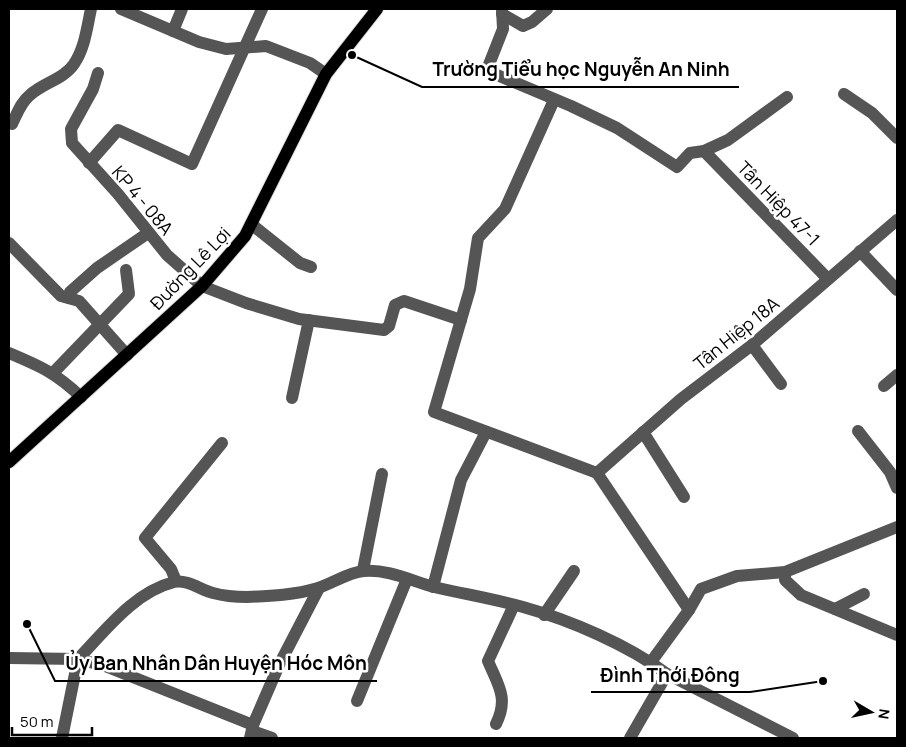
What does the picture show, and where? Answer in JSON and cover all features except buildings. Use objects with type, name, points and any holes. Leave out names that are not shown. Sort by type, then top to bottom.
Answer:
[{"type":"main road","name":"Đường Lê Lợi","points":[[9,462],[202,286],[245,236],[326,74],[378,9]]},
{"type":"street","points":[[12,124],[23,102],[31,94],[74,64],[82,48],[91,9]]},
{"type":"street","points":[[121,9],[198,42],[226,49],[266,46],[310,63],[326,74]]},
{"type":"street","points":[[173,31],[182,9]]},
{"type":"street","points":[[89,163],[118,130],[192,164],[262,9]]},
{"type":"street","points":[[502,12],[523,26],[532,22],[547,9]]},
{"type":"street","points":[[502,12],[502,31],[488,70],[617,128],[676,167],[690,153],[704,151],[728,140],[787,97]]},
{"type":"street","name":"KP 4 - 08A","points":[[98,72],[93,89],[71,129],[72,143],[118,194],[167,256],[202,286]]},
{"type":"street","points":[[844,94],[872,113],[897,138]]},
{"type":"street","points":[[554,100],[505,209],[478,238],[470,289],[434,412],[597,472],[689,610]]},
{"type":"street","name":"Tân Hiệp 47-1","points":[[704,151],[828,279]]},
{"type":"street","name":"Tân Hiệp 18A","points":[[597,472],[643,432],[752,345],[897,220]]},
{"type":"street","points":[[251,224],[300,263],[312,267]]},
{"type":"street","points":[[69,298],[70,292],[97,268],[148,233]]},
{"type":"street","points":[[9,243],[62,296],[79,300],[127,355]]},
{"type":"street","points":[[860,251],[897,290]]},
{"type":"street","points":[[53,373],[129,294],[126,270]]},
{"type":"street","points":[[202,286],[270,311],[309,320],[384,330],[389,326],[395,305],[404,301],[461,320]]},
{"type":"street","points":[[292,398],[309,320]]},
{"type":"street","points":[[752,345],[781,384]]},
{"type":"street","points":[[9,353],[53,373],[81,397]]},
{"type":"street","points":[[884,386],[897,375]]},
{"type":"street","points":[[858,431],[890,472],[897,488]]},
{"type":"street","points":[[433,587],[461,480],[486,432]]},
{"type":"street","points":[[643,432],[684,497]]},
{"type":"street","points":[[176,582],[170,569],[145,538],[222,443]]},
{"type":"street","points":[[363,570],[382,474]]},
{"type":"street","points":[[651,662],[689,610],[701,589],[737,576],[784,572],[897,527]]},
{"type":"street","points":[[62,738],[78,660],[134,603],[156,589],[176,582],[186,582],[215,594],[238,597],[295,594],[319,588],[363,570],[385,572],[433,587],[514,605],[544,615],[592,634],[651,662],[667,674],[793,738]]},
{"type":"street","points":[[544,615],[574,572]]},
{"type":"street","points":[[784,572],[785,580],[802,595],[897,635]]},
{"type":"street","points":[[357,700],[407,579]]},
{"type":"street","points":[[252,731],[279,665],[319,588]]},
{"type":"street","points":[[835,609],[864,594]]},
{"type":"street","points":[[496,724],[502,712],[504,698],[488,660],[514,605]]},
{"type":"street","points":[[9,658],[78,660],[106,666],[252,731],[272,738]]},
{"type":"street","points":[[630,738],[667,674]]},
{"type":"place","name":"Trường Tiểu học Nguyễn An Ninh","points":[[352,55]]},
{"type":"place","name":"Ủy Ban Nhân Dân Huyện Hóc Môn","points":[[27,624]]},
{"type":"place","name":"Đình Thới Đông","points":[[823,681]]}]
